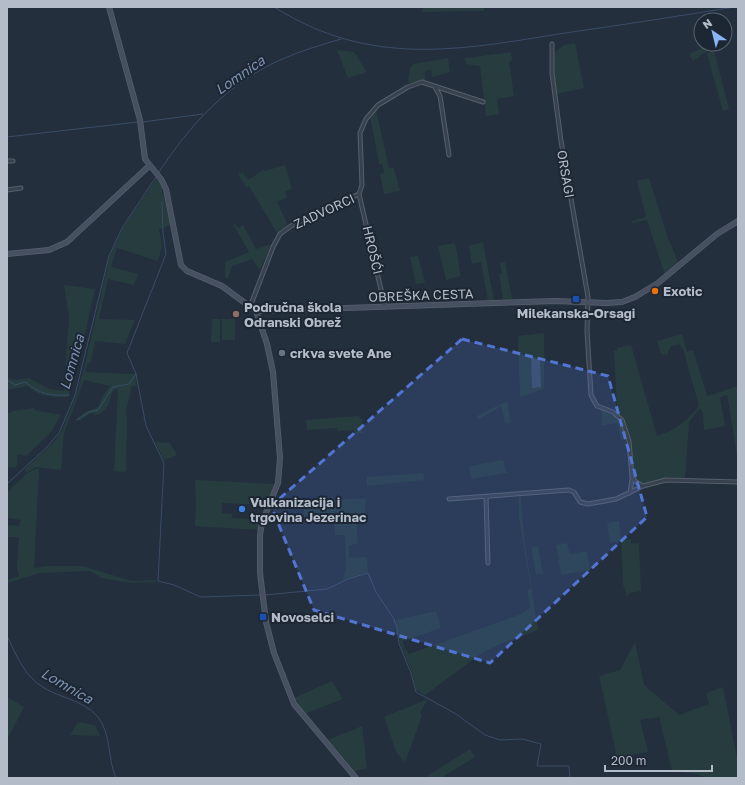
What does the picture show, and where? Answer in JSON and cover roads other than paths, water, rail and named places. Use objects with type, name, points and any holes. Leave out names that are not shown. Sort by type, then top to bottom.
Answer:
[{"type":"main road","points":[[109,7],[140,122],[144,155],[149,166],[161,179],[166,190],[181,265],[187,271],[222,286],[256,311],[267,344],[273,372],[280,458],[278,483],[262,523],[259,543],[262,589],[271,641],[294,704],[356,778]]},
{"type":"main road","points":[[7,254],[49,250],[68,242],[149,166]]},
{"type":"main road","name":"OBREŠKA CESTA","points":[[256,311],[555,301],[615,302],[635,297],[675,270],[717,234],[738,221]]},
{"type":"street","name":"ORSAGI","points":[[552,44],[552,73],[561,141],[585,274],[588,302],[587,331],[592,398],[597,406],[614,412],[625,425],[629,441],[632,477],[632,487],[629,494]]},
{"type":"street","name":"ZADVORCI","points":[[250,307],[275,242],[280,234],[291,226],[359,194],[362,184],[360,134],[366,119],[378,105],[408,87],[422,82],[483,102]]},
{"type":"street","points":[[434,86],[439,92],[449,156]]},
{"type":"street","points":[[7,161],[13,160]]},
{"type":"street","points":[[7,190],[21,188]]},
{"type":"street","name":"HROŠĆI","points":[[359,194],[385,306]]},
{"type":"street","points":[[632,477],[636,482],[643,486]]},
{"type":"street","points":[[449,500],[569,490],[574,492],[580,502],[584,505],[601,503],[629,494],[643,486],[670,479],[738,482]]},
{"type":"street","points":[[486,496],[488,563]]},
{"type":"water","points":[[533,357],[540,360],[541,387],[532,388],[531,358]]},
{"type":"waterway","name":"Lomnica","points":[[274,7],[310,26],[345,39],[381,47],[416,49],[488,45],[735,7]]},
{"type":"waterway","name":"Lomnica","points":[[159,172],[183,138],[197,122],[211,107],[243,81],[280,60],[310,48],[341,39]]},
{"type":"waterway","points":[[143,122],[203,114]]},
{"type":"waterway","points":[[7,137],[138,122]]},
{"type":"waterway","name":"Lomnica","points":[[7,484],[47,447],[59,433],[75,395],[109,256],[122,228],[156,177]]},
{"type":"waterway","points":[[77,420],[89,412],[98,410],[113,387],[129,384],[136,374],[127,353],[166,254],[163,232],[162,202]]},
{"type":"waterway","points":[[136,374],[146,426],[164,463],[158,581],[174,585],[201,597],[260,595]]},
{"type":"waterway","points":[[7,380],[15,385],[25,382],[41,392],[56,395],[69,395]]},
{"type":"waterway","points":[[265,595],[327,589],[348,579],[368,573],[376,592],[394,619],[399,644],[411,673],[416,692],[456,714],[485,735],[500,740],[522,739],[541,744],[537,766],[569,766],[570,778]]},
{"type":"waterway","name":"Lomnica","points":[[7,636],[23,667],[37,683],[52,692],[84,706],[98,717],[105,731],[111,763],[116,778]]},
{"type":"place","name":"Exotic","points":[[655,291]]},
{"type":"place","name":"Milekanska-Orsagi","points":[[576,299]]},
{"type":"place","name":"Područna škola Odranski Obrež","points":[[236,314]]},
{"type":"place","name":"crkva svete Ane","points":[[282,353]]},
{"type":"place","name":"Vulkanizacija i trgovina Jezerinac","points":[[242,509]]},
{"type":"place","name":"Novoselci","points":[[263,617]]}]
